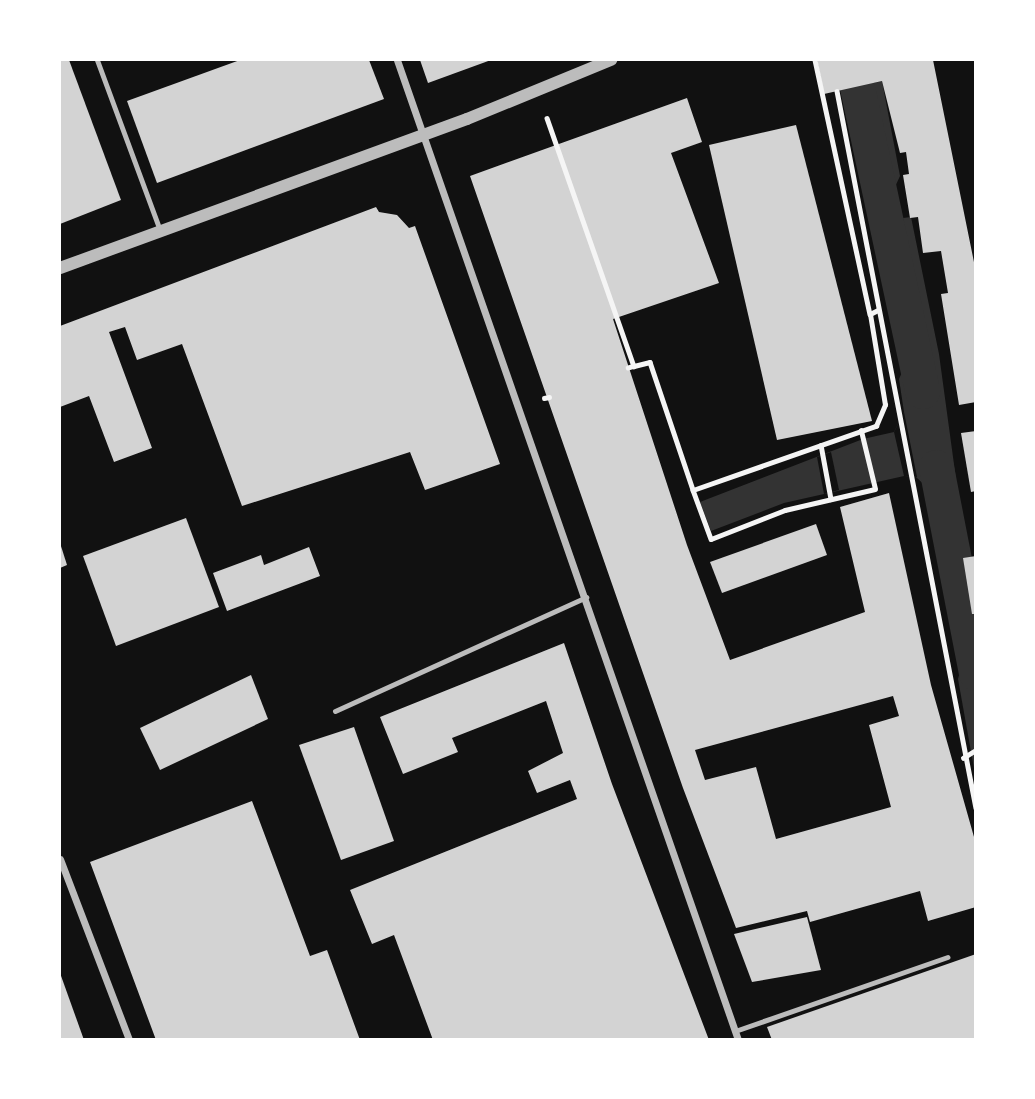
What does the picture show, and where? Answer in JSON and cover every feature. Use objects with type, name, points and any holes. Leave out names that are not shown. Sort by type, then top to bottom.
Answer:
[{"type":"street","points":[[397,60],[738,1040]]},
{"type":"street","points":[[60,268],[161,233],[611,60]]},
{"type":"street","points":[[60,859],[129,1040]]},
{"type":"lane","points":[[97,60],[161,233]]},
{"type":"lane","points":[[335,711],[586,597]]},
{"type":"lane","points":[[735,1031],[947,957]]},
{"type":"path","points":[[693,490],[876,426],[886,405],[870,314],[815,60]]},
{"type":"path","points":[[837,91],[901,421],[908,476],[975,808]]},
{"type":"path","points":[[547,118],[631,367],[650,362],[711,539],[785,510],[875,489],[861,431]]},
{"type":"path","points":[[870,314],[878,310]]},
{"type":"path","points":[[821,445],[831,499]]},
{"type":"path","points":[[963,758],[975,750]]},
{"type":"shaded area","points":[[882,81],[900,176],[889,200],[890,223],[875,198],[862,188],[843,90]]},
{"type":"shaded area","points":[[911,217],[939,354],[956,479],[945,514],[935,495],[916,477],[904,476],[784,503],[711,531],[700,502],[863,439],[894,432],[904,412],[899,379],[914,346],[922,355],[926,351],[903,218]]},
{"type":"shaded area","points":[[969,639],[976,649],[975,774],[958,679]]},
{"type":"pier","points":[[904,412],[917,477],[904,476],[894,432]]},
{"type":"pier","points":[[831,452],[839,490],[824,494],[817,457]]},
{"type":"building","points":[[60,60],[69,60],[121,200],[60,224]]},
{"type":"building","points":[[240,60],[369,60],[384,99],[157,183],[127,101]]},
{"type":"building","points":[[420,60],[491,60],[428,83]]},
{"type":"building","points":[[817,60],[933,60],[976,272],[976,402],[959,405],[941,294],[948,293],[941,251],[923,253],[918,217],[910,218],[903,175],[909,174],[906,152],[900,153],[882,81],[824,94]]},
{"type":"building","points":[[687,98],[702,142],[671,153],[719,283],[613,319],[687,545],[730,660],[865,612],[840,507],[889,493],[931,685],[976,844],[976,907],[928,921],[920,891],[810,922],[807,911],[736,928],[683,788],[470,176]],"holes":[[[893,696],[899,716],[869,725],[891,807],[776,839],[756,767],[705,780],[695,750]]]},
{"type":"building","points":[[796,125],[872,421],[777,440],[709,145]]},
{"type":"building","points":[[376,207],[379,212],[397,215],[409,228],[415,226],[500,464],[425,490],[410,452],[242,506],[182,344],[137,360],[125,327],[109,332],[152,448],[114,462],[89,396],[60,407],[60,326]]},
{"type":"building","points":[[976,431],[976,491],[971,492],[961,433]]},
{"type":"building","points":[[186,518],[219,607],[116,646],[83,556]]},
{"type":"building","points":[[816,524],[827,555],[722,593],[710,562]]},
{"type":"building","points":[[60,543],[67,565],[60,568]]},
{"type":"building","points":[[309,547],[320,576],[227,611],[213,573],[261,555],[264,565]]},
{"type":"building","points":[[976,556],[976,614],[972,614],[963,558]]},
{"type":"building","points":[[564,643],[612,784],[709,1040],[433,1040],[394,935],[372,944],[350,890],[577,799],[570,780],[537,793],[528,771],[563,753],[546,701],[452,738],[458,752],[403,774],[380,717]]},
{"type":"building","points":[[251,675],[268,719],[160,770],[140,728]]},
{"type":"building","points":[[354,727],[394,841],[341,860],[299,745]]},
{"type":"building","points":[[252,801],[310,956],[327,950],[360,1040],[156,1040],[90,862]]},
{"type":"building","points":[[807,917],[821,970],[752,982],[734,934]]},
{"type":"building","points":[[976,954],[976,1040],[772,1040],[767,1027]]},
{"type":"building","points":[[60,973],[84,1040],[60,1040]]},
{"type":"waterway","points":[[857,87],[922,391]]},
{"type":"waterway","points":[[936,467],[976,673]]}]
